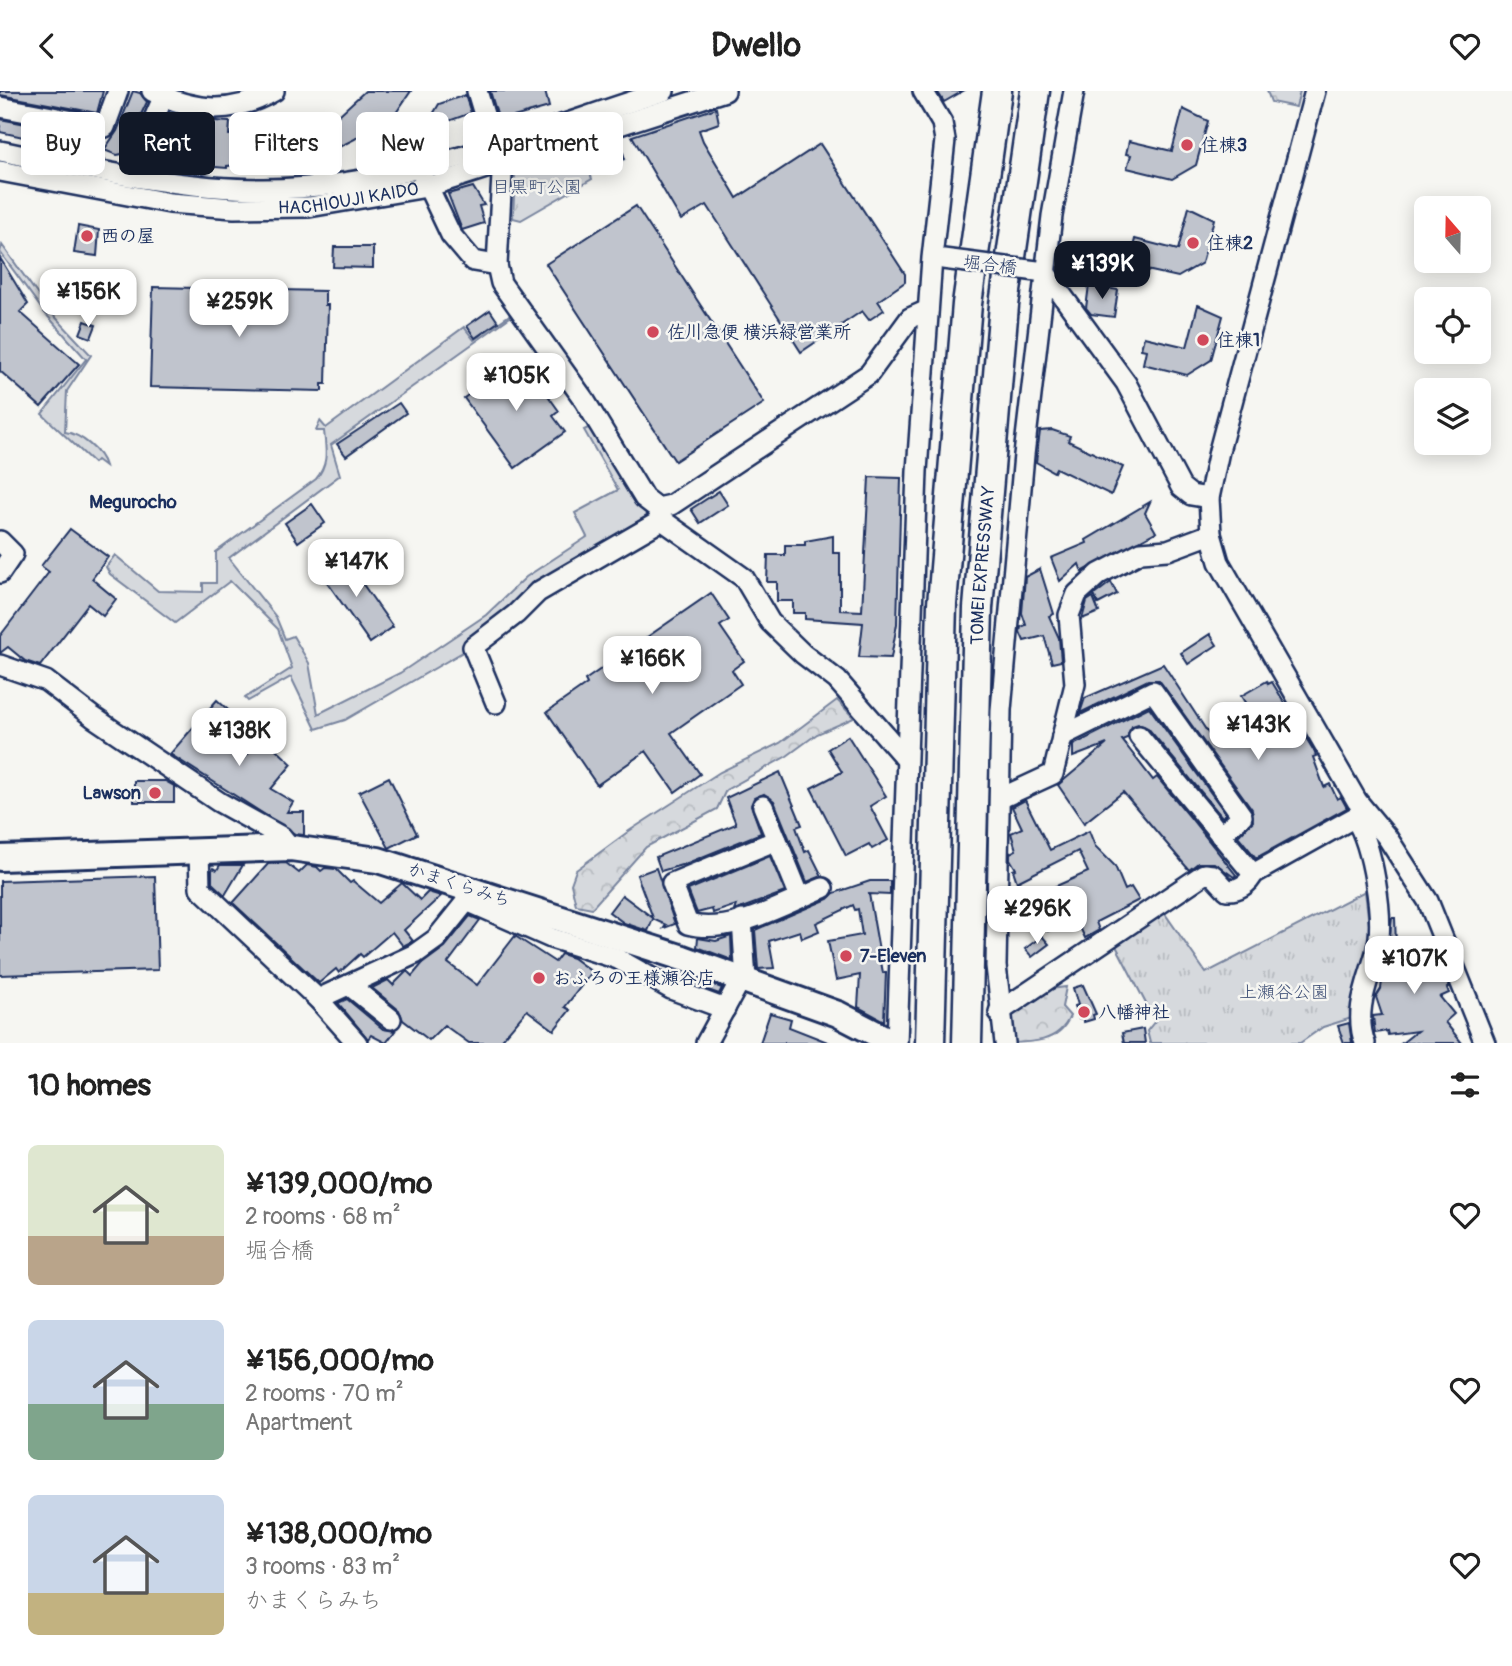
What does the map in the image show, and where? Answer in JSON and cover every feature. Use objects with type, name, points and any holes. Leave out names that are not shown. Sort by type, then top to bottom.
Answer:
[{"type":"highway","name":"TOMEI EXPRESSWAY","points":[[930,1043],[942,604],[967,304],[997,91]]},
{"type":"highway","name":"TOMEI EXPRESSWAY","points":[[967,1043],[978,608],[1004,305],[1035,91]]},
{"type":"main road","name":"かまくらみち","points":[[0,858],[291,848],[378,860],[471,896],[743,979],[838,1014],[895,1043]]},
{"type":"street","points":[[0,107],[105,127],[118,91]]},
{"type":"street","points":[[129,176],[160,93],[188,106],[220,110],[239,107],[274,91]]},
{"type":"street","points":[[477,91],[483,112]]},
{"type":"street","name":"HACHIOUJI KAIDO","points":[[609,112],[664,91]]},
{"type":"street","name":"HACHIOUJI KAIDO","points":[[623,120],[725,91]]},
{"type":"street","points":[[895,1043],[905,758],[928,310],[938,259],[945,140],[942,123],[923,91]]},
{"type":"street","points":[[1005,1043],[999,1012],[996,966],[1001,711],[1041,272],[1074,91]]},
{"type":"street","points":[[1315,91],[1209,498],[1211,534],[1228,580],[1360,815],[1372,859],[1379,926],[1378,946],[1360,1012],[1365,1043]]},
{"type":"street","name":"HACHIOUJI KAIDO","points":[[0,151],[129,176],[207,187],[265,189],[424,178]]},
{"type":"street","name":"HACHIOUJI KAIDO","points":[[0,171],[137,198],[234,208],[309,207],[463,166]]},
{"type":"street","points":[[502,175],[497,265],[501,283],[585,401],[644,498],[659,514],[744,578],[770,622],[803,654],[837,680],[905,758]]},
{"type":"street","points":[[424,178],[450,235],[473,261],[497,265]]},
{"type":"street","name":"堀合橋","points":[[938,259],[1041,272]]},
{"type":"street","points":[[1041,272],[1126,383],[1181,487],[1191,495],[1209,498]]},
{"type":"street","points":[[496,703],[473,647],[516,614],[538,591],[869,374],[910,318],[928,310]]},
{"type":"street","points":[[1001,798],[1053,774],[1074,684],[1069,615],[1077,594],[1100,575],[1141,552],[1168,550],[1211,534]]},
{"type":"street","points":[[0,541],[13,554],[0,573]]},
{"type":"street","points":[[0,665],[46,681],[93,717],[219,802],[282,837],[291,848]]},
{"type":"street","points":[[1062,736],[1153,691],[1242,817],[1220,835]]},
{"type":"street","points":[[1139,736],[1253,874]]},
{"type":"street","points":[[764,806],[800,897]]},
{"type":"street","points":[[999,1012],[1204,874],[1213,875],[1227,890],[1234,891],[1251,880],[1253,874],[1360,815]]},
{"type":"street","points":[[1360,815],[1387,837],[1428,901],[1484,1043]]},
{"type":"street","points":[[777,840],[672,883],[688,924],[702,928],[742,920],[823,888]]},
{"type":"street","points":[[199,851],[200,888],[318,999],[357,1043]]},
{"type":"street","points":[[318,999],[426,946],[436,939],[471,896],[551,938],[618,959],[671,989],[725,1009]]},
{"type":"street","points":[[706,1043],[743,979],[742,920]]},
{"type":"street","points":[[349,985],[391,1019]]},
{"type":"green space","points":[[1267,91],[1300,91],[1296,107],[1271,102]]},
{"type":"green space","name":"目黒町公園","points":[[515,175],[591,175],[592,179],[521,220],[513,218]]},
{"type":"green space","points":[[2,245],[48,309],[91,355],[67,391],[65,432],[90,444],[105,466],[97,460],[94,463],[42,414],[86,359],[44,312],[0,252]]},
{"type":"green space","points":[[513,315],[331,445],[340,475],[229,558],[276,617],[285,639],[293,636],[309,663],[318,714],[400,673],[486,615],[526,577],[587,537],[575,513],[618,490],[584,430],[594,425],[653,519],[468,649],[345,720],[316,729],[291,677],[248,701],[245,698],[292,668],[278,629],[230,581],[175,623],[110,574],[106,567],[115,555],[158,591],[203,592],[203,583],[216,583],[216,552],[316,479],[325,462],[326,451],[324,431],[316,431],[320,421],[326,428],[464,327],[474,340]]},
{"type":"green space","points":[[837,700],[854,718],[817,734],[787,756],[726,790],[717,809],[646,847],[592,908],[576,905],[571,884],[576,870],[629,831],[720,772],[780,743]]},
{"type":"green space","name":"上瀬谷公園","points":[[1365,891],[1370,933],[1355,1017],[1323,1027],[1300,1043],[1150,1043],[1147,1031],[1155,1021],[1115,944],[1163,911],[1206,973]]},
{"type":"green space","points":[[1066,987],[1062,1007],[1070,1016],[1059,1032],[1034,1042],[1001,1043],[1006,1013],[1043,990]]},
{"type":"building","points":[[0,91],[103,91],[97,112],[0,95]]},
{"type":"building","points":[[133,91],[140,93],[147,102],[142,112],[125,112]]},
{"type":"building","points":[[365,91],[411,91],[397,112],[356,112],[356,138],[342,146],[342,112]]},
{"type":"building","points":[[490,91],[545,91],[549,107],[531,112],[496,112]]},
{"type":"building","points":[[937,91],[963,91],[944,102]]},
{"type":"building","points":[[465,95],[471,112],[463,112],[463,116],[449,121],[449,112],[434,112],[439,104]]},
{"type":"building","points":[[716,108],[719,123],[699,130],[737,198],[820,144],[905,274],[905,282],[878,301],[884,310],[869,320],[862,311],[801,352],[707,205],[681,220],[632,136]]},
{"type":"building","name":"住棟3","points":[[1183,109],[1208,121],[1196,165],[1172,179],[1127,168],[1131,155],[1126,154],[1129,141],[1172,151]]},
{"type":"building","points":[[0,119],[21,123],[21,137],[0,132]]},
{"type":"building","points":[[215,121],[229,122],[227,168],[215,167]]},
{"type":"building","points":[[119,126],[117,155],[105,149]]},
{"type":"building","points":[[473,187],[484,205],[479,206],[484,223],[462,230],[448,194]]},
{"type":"building","points":[[636,206],[764,403],[675,461],[546,264]]},
{"type":"building","name":"住棟2","points":[[1189,207],[1214,219],[1202,263],[1178,277],[1133,267],[1137,253],[1132,252],[1135,239],[1178,250]]},
{"type":"building","name":"西の屋","points":[[78,226],[99,230],[97,256],[74,253]]},
{"type":"building","points":[[334,247],[373,247],[373,268],[333,267]]},
{"type":"building","points":[[0,258],[28,304],[20,312],[79,364],[41,407],[0,371]]},
{"type":"building","points":[[1089,285],[1118,290],[1114,317],[1091,314],[1086,308]]},
{"type":"building","points":[[153,287],[325,291],[325,305],[328,305],[326,384],[322,384],[322,391],[150,387]]},
{"type":"building","name":"住棟1","points":[[1198,305],[1223,316],[1211,360],[1187,375],[1143,364],[1146,350],[1141,349],[1144,337],[1187,347]]},
{"type":"building","points":[[490,310],[498,322],[475,338],[467,326]]},
{"type":"building","points":[[85,321],[96,325],[91,338],[80,334]]},
{"type":"building","points":[[514,362],[523,373],[529,369],[559,411],[553,416],[565,432],[515,468],[464,398]]},
{"type":"building","points":[[399,403],[406,413],[346,456],[337,444]]},
{"type":"building","points":[[1052,430],[1070,436],[1068,441],[1123,467],[1111,495],[1056,468],[1054,472],[1036,462],[1040,431]]},
{"type":"building","points":[[869,477],[901,478],[897,624],[891,658],[859,657],[863,623],[805,619],[805,613],[793,613],[793,601],[777,601],[777,582],[767,582],[768,555],[785,555],[785,545],[805,545],[805,541],[833,536],[833,553],[840,553],[840,610],[862,611]]},
{"type":"building","points":[[719,491],[728,505],[700,523],[691,509]]},
{"type":"building","points":[[1150,502],[1145,513],[1156,532],[1082,572],[1079,564],[1060,581],[1051,558],[1087,543],[1086,540]]},
{"type":"building","points":[[312,504],[325,523],[298,542],[285,523]]},
{"type":"building","points":[[70,529],[108,557],[92,579],[116,599],[103,616],[88,604],[40,666],[25,661],[8,647],[0,653],[0,636],[49,572],[41,566]]},
{"type":"building","points":[[343,556],[393,627],[370,643],[320,572]]},
{"type":"building","points":[[1040,569],[1054,614],[1049,616],[1059,638],[1061,661],[1052,663],[1044,636],[1024,641],[1020,632],[1021,627],[1026,625],[1022,613],[1025,577]]},
{"type":"building","points":[[1111,582],[1117,594],[1098,604],[1094,595]]},
{"type":"building","points":[[711,593],[729,620],[720,626],[744,661],[732,670],[741,684],[671,733],[700,774],[675,792],[646,751],[597,785],[547,712],[587,684],[585,680]]},
{"type":"building","points":[[1093,597],[1099,612],[1082,619],[1087,601]]},
{"type":"building","points":[[1210,634],[1217,645],[1188,664],[1181,653]]},
{"type":"building","points":[[1163,664],[1210,736],[1238,723],[1237,720],[1251,712],[1241,696],[1267,681],[1268,684],[1272,682],[1314,751],[1316,756],[1313,757],[1324,787],[1330,784],[1337,799],[1341,797],[1347,808],[1256,858],[1238,836],[1253,821],[1252,809],[1159,680],[1148,680],[1080,713],[1085,698]]},
{"type":"building","points":[[217,700],[235,716],[220,734],[229,741],[227,744],[244,758],[263,737],[292,764],[271,789],[293,802],[287,812],[304,812],[304,835],[295,834],[170,754]]},
{"type":"building","points":[[1149,707],[1226,814],[1222,817],[1148,728],[1138,724],[1132,726],[1127,738],[1122,740],[1153,780],[1157,777],[1190,817],[1236,875],[1234,877],[1214,863],[1198,863],[1189,870],[1123,792],[1084,823],[1058,785],[1107,744],[1073,757],[1073,745]]},
{"type":"building","points":[[848,736],[886,796],[870,806],[888,840],[872,849],[869,844],[846,856],[811,788],[842,772],[828,749]]},
{"type":"building","points":[[780,772],[802,825],[796,827],[805,852],[809,850],[822,876],[807,882],[774,801],[764,794],[754,798],[751,805],[761,833],[661,871],[656,857],[736,824],[726,798]]},
{"type":"building","points":[[389,777],[417,834],[389,848],[359,792]]},
{"type":"building","points":[[134,781],[165,781],[174,786],[174,802],[134,802]]},
{"type":"building","points":[[1025,800],[1050,850],[1089,831],[1095,846],[1115,866],[1125,890],[1131,887],[1139,900],[1096,922],[1099,930],[1085,938],[1076,919],[1048,931],[1039,911],[1018,921],[1013,918],[1009,907],[1088,872],[1078,851],[1017,882],[1013,870],[1016,869],[1010,859],[1010,853],[1016,850],[1011,833],[1022,828],[1012,807]]},
{"type":"building","points":[[770,856],[785,892],[734,911],[736,905],[713,913],[712,909],[697,913],[688,890]]},
{"type":"building","points":[[286,863],[299,873],[307,865],[317,867],[321,871],[325,868],[336,869],[350,883],[353,881],[379,903],[402,883],[420,900],[428,892],[441,896],[404,930],[413,941],[403,946],[392,932],[363,957],[360,954],[339,973],[336,969],[319,983],[233,903],[268,864]]},
{"type":"building","points":[[220,865],[243,865],[225,895],[212,883],[212,870],[217,870]]},
{"type":"building","points":[[656,868],[675,924],[664,928],[666,925],[653,919],[648,931],[624,923],[609,912],[622,895],[653,918],[637,875]]},
{"type":"building","points":[[155,876],[158,970],[0,975],[0,881]]},
{"type":"building","points":[[870,881],[890,881],[890,895],[869,894],[883,973],[886,973],[884,1021],[858,1007],[860,975],[836,980],[828,941],[862,935],[858,909],[855,910],[853,905],[816,923],[819,931],[802,938],[800,931],[769,941],[774,968],[758,969],[755,930],[828,899],[834,893]]},
{"type":"building","points":[[470,916],[480,920],[448,963],[477,985],[515,936],[555,962],[561,954],[573,958],[592,972],[565,1007],[570,1010],[554,1030],[527,1010],[499,1043],[469,1043],[444,1025],[429,1040],[403,1020],[399,1010],[372,988],[388,980],[393,985],[407,971],[412,976],[422,964],[445,947]]},
{"type":"building","points":[[1392,918],[1395,918],[1396,945],[1406,941],[1411,957],[1434,949],[1449,987],[1449,993],[1440,997],[1454,1014],[1445,1022],[1462,1043],[1402,1043],[1417,1031],[1388,1035],[1387,1031],[1375,1033],[1373,1016],[1382,1015],[1376,997],[1381,989],[1383,972],[1389,970],[1386,962]]},
{"type":"building","points":[[731,936],[732,960],[697,947],[698,938],[716,941]]},
{"type":"building","points":[[1042,936],[1049,944],[1032,957],[1025,949]]},
{"type":"building","points":[[673,970],[722,988],[719,994],[676,978],[671,975]]},
{"type":"building","points":[[1083,985],[1096,1014],[1093,1015],[1094,1019],[1084,1022],[1082,1018],[1079,1019],[1073,988]]},
{"type":"building","points":[[347,999],[383,1029],[395,1031],[386,1043],[371,1035],[368,1039],[338,1003]]},
{"type":"building","points":[[770,1013],[791,1019],[789,1027],[830,1043],[760,1043]]},
{"type":"building","points":[[1349,1023],[1352,1043],[1344,1043],[1338,1026]]},
{"type":"building","points":[[1143,1029],[1145,1043],[1124,1043],[1122,1033]]},
{"type":"place","name":"住棟3","points":[[1187,145]]},
{"type":"place","name":"西の屋","points":[[87,236]]},
{"type":"place","name":"住棟2","points":[[1193,243]]},
{"type":"place","name":"佐川急便 横浜緑営業所","points":[[653,332]]},
{"type":"place","name":"住棟1","points":[[1203,340]]},
{"type":"place","name":"Lawson","points":[[155,793]]},
{"type":"place","name":"7-Eleven","points":[[846,956]]},
{"type":"place","name":"おふろの王様瀬谷店","points":[[539,978]]},
{"type":"place","name":"八幡神社","points":[[1084,1012]]},
{"type":"district","name":"Megurocho","points":[[133,502]]}]
